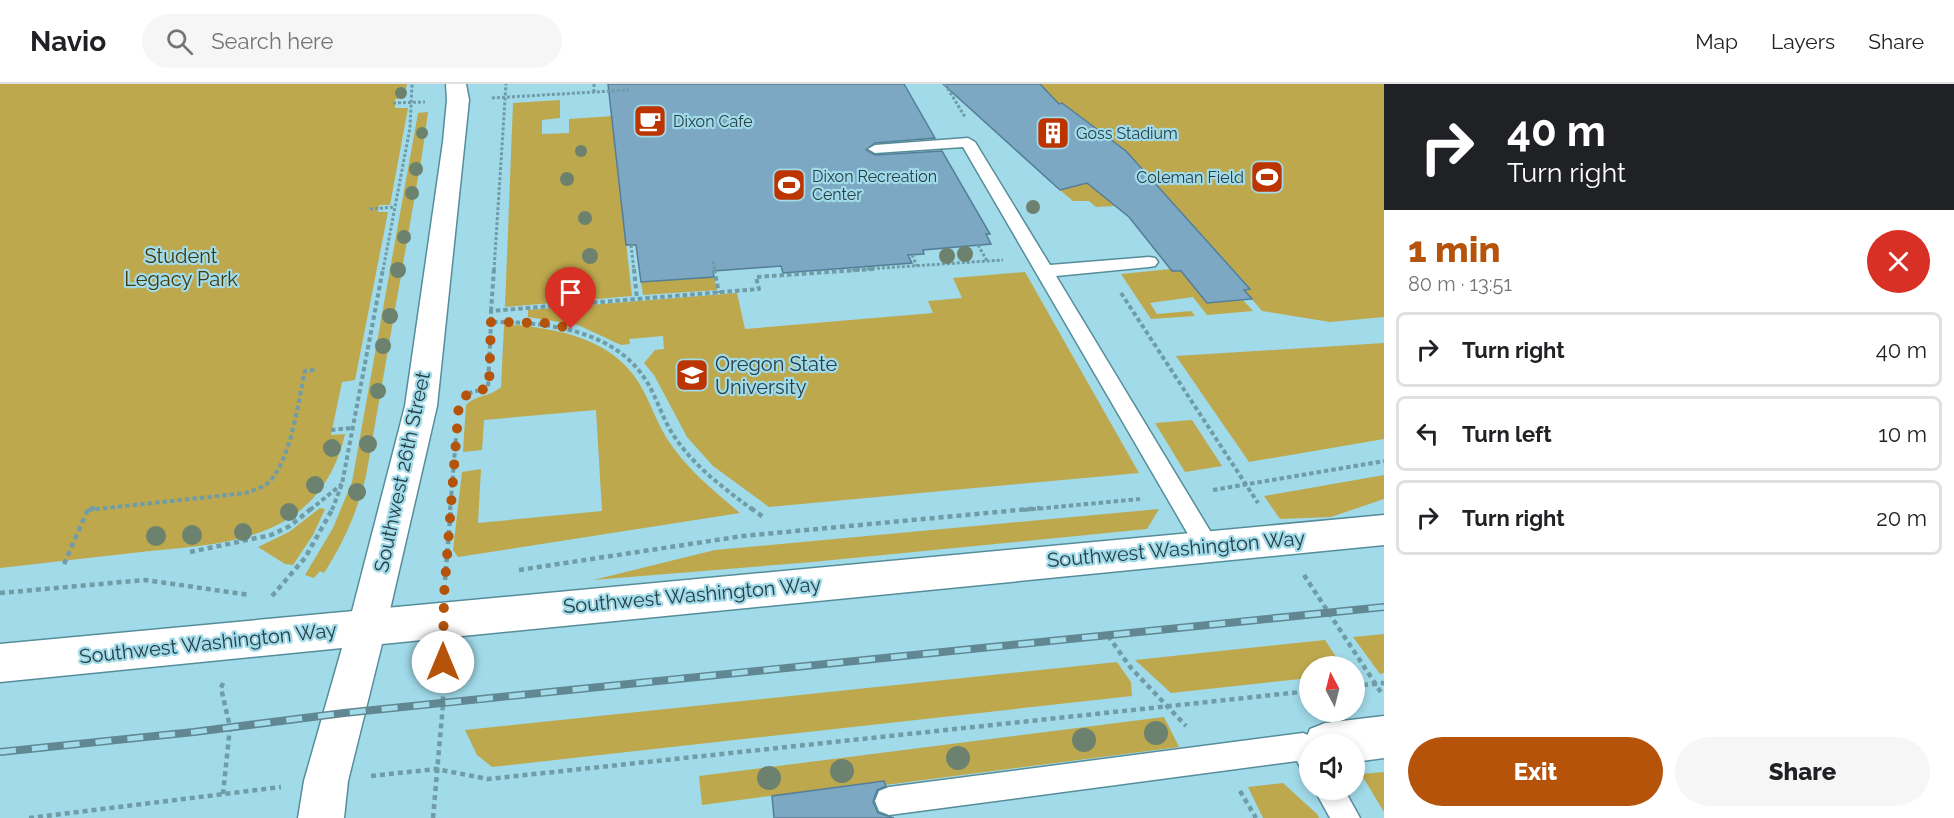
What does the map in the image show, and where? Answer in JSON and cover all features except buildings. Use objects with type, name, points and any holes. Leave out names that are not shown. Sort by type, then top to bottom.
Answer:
[{"type":"street","name":"Southwest 26th Street","points":[[323,800],[421,406],[454,142],[457,92]]},
{"type":"street","name":"Southwest Washington Way","points":[[0,663],[372,608],[444,619],[1384,530]]},
{"type":"street","points":[[1365,740],[1384,737]]},
{"type":"lane","points":[[875,149],[968,142],[1207,546]]},
{"type":"lane","points":[[1040,264],[1104,266],[1149,262]]},
{"type":"lane","points":[[889,801],[1299,750]]},
{"type":"lane","points":[[1335,800],[1346,818]]},
{"type":"path","points":[[280,597],[269,598],[293,574],[316,543],[331,517],[342,484],[411,122],[412,84]]},
{"type":"path","points":[[459,403],[463,397],[472,392],[489,388],[491,311],[506,84]]},
{"type":"path","points":[[594,84],[594,92]]},
{"type":"path","points":[[393,103],[412,102],[457,92],[505,97],[629,90]]},
{"type":"path","points":[[370,209],[395,207]]},
{"type":"path","points":[[631,245],[637,299]]},
{"type":"path","points":[[978,245],[987,261]]},
{"type":"path","points":[[912,255],[917,266]]},
{"type":"path","points":[[712,261],[719,292]]},
{"type":"path","points":[[491,311],[759,289],[756,277],[987,261],[1040,264]]},
{"type":"path","points":[[1104,266],[1384,698]]},
{"type":"path","points":[[491,322],[523,321],[563,327],[598,340],[622,356],[641,374],[670,430],[692,459],[711,478],[763,517]]},
{"type":"path","points":[[64,564],[88,509],[246,493],[266,485],[278,471],[284,455],[305,371],[315,370]]},
{"type":"path","points":[[331,430],[352,428]]},
{"type":"path","points":[[433,818],[443,704],[445,581],[456,435]]},
{"type":"path","points":[[514,571],[743,536],[1177,496],[1384,461]]},
{"type":"path","points":[[190,552],[271,535],[290,526],[342,484]]},
{"type":"path","points":[[372,608],[456,579]]},
{"type":"path","points":[[0,592],[145,580],[259,597]]},
{"type":"path","points":[[1108,636],[1131,668],[1166,706]]},
{"type":"path","points":[[1365,685],[1384,683]]},
{"type":"path","points":[[221,688],[230,727],[223,794]]},
{"type":"path","points":[[29,818],[223,794],[323,800],[436,769],[488,779],[1299,692]]},
{"type":"green space","name":"Student Legacy Park","points":[[0,84],[407,84],[404,98],[395,99],[395,108],[408,108],[390,205],[379,205],[378,212],[388,212],[355,380],[342,382],[331,435],[345,434],[342,447],[332,471],[318,493],[288,519],[272,528],[236,540],[0,568]]},
{"type":"green space","name":"Coleman Field","points":[[1040,84],[1384,84],[1384,317],[1330,322],[1262,311],[1244,290],[1250,288],[1126,151],[1063,103],[1059,104]]},
{"type":"green space","points":[[560,100],[560,118],[542,120],[542,134],[569,133],[569,119],[612,116],[632,296],[505,307],[513,103]]},
{"type":"green space","points":[[428,112],[366,476],[354,514],[338,550],[324,573],[320,571],[314,578],[305,575],[333,528],[352,482],[418,113]]},
{"type":"green space","points":[[1087,183],[1115,206],[1096,207],[1089,201],[1073,201],[1060,190]]},
{"type":"green space","points":[[1171,269],[1181,271],[1207,303],[1243,300],[1253,311],[1207,315],[1193,297],[1150,303],[1157,314],[1191,311],[1195,316],[1151,319],[1121,274]]},
{"type":"green space","points":[[1025,272],[1139,473],[769,507],[713,466],[687,437],[654,375],[644,363],[655,350],[664,349],[663,336],[629,339],[630,344],[621,345],[578,325],[528,317],[528,310],[737,293],[745,329],[933,313],[928,301],[962,298],[953,278]]},
{"type":"green space","points":[[714,277],[717,290],[643,295],[641,282]]},
{"type":"green space","points":[[516,325],[567,334],[599,346],[613,355],[637,380],[666,437],[682,459],[740,513],[458,557],[453,550],[462,472],[481,469],[478,523],[602,511],[596,410],[484,420],[482,450],[463,452],[466,405],[501,387],[504,326]]},
{"type":"green space","points":[[1384,343],[1384,439],[1249,462],[1176,356]]},
{"type":"green space","points":[[1192,420],[1222,466],[1185,472],[1155,423]]},
{"type":"green space","points":[[1384,475],[1384,499],[1331,517],[1280,519],[1264,496]]},
{"type":"green space","points":[[320,508],[325,509],[313,535],[293,565],[285,564],[258,547],[289,532]]},
{"type":"green space","points":[[1159,509],[1147,529],[812,562],[593,580],[715,550]]},
{"type":"green space","points":[[1384,634],[1384,673],[1380,674],[1353,637]]},
{"type":"green space","points":[[1325,640],[1335,656],[1299,656],[1299,679],[1171,693],[1135,660]]},
{"type":"green space","points":[[1117,662],[1131,682],[1132,696],[492,767],[477,755],[465,730]]},
{"type":"green space","points":[[1164,717],[1179,747],[885,785],[884,781],[702,805],[699,776]]},
{"type":"green space","points":[[1384,772],[1384,812],[1365,781],[1365,774]]},
{"type":"green space","points":[[1283,783],[1319,818],[1263,818],[1248,787]]},
{"type":"railway","points":[[0,752],[194,732],[344,713],[1384,607]]},
{"type":"place","name":"Dixon Cafe","points":[[650,121]]},
{"type":"place","name":"Goss Stadium","points":[[1053,133]]},
{"type":"place","name":"Coleman Field","points":[[1267,177]]},
{"type":"place","name":"Dixon Recreation Center","points":[[789,185]]},
{"type":"place","name":"Oregon State University","points":[[692,375]]},
{"type":"route","points":[[443,662],[444,595],[459,403],[463,397],[472,392],[489,388],[491,322],[547,323],[571,329]]}]
